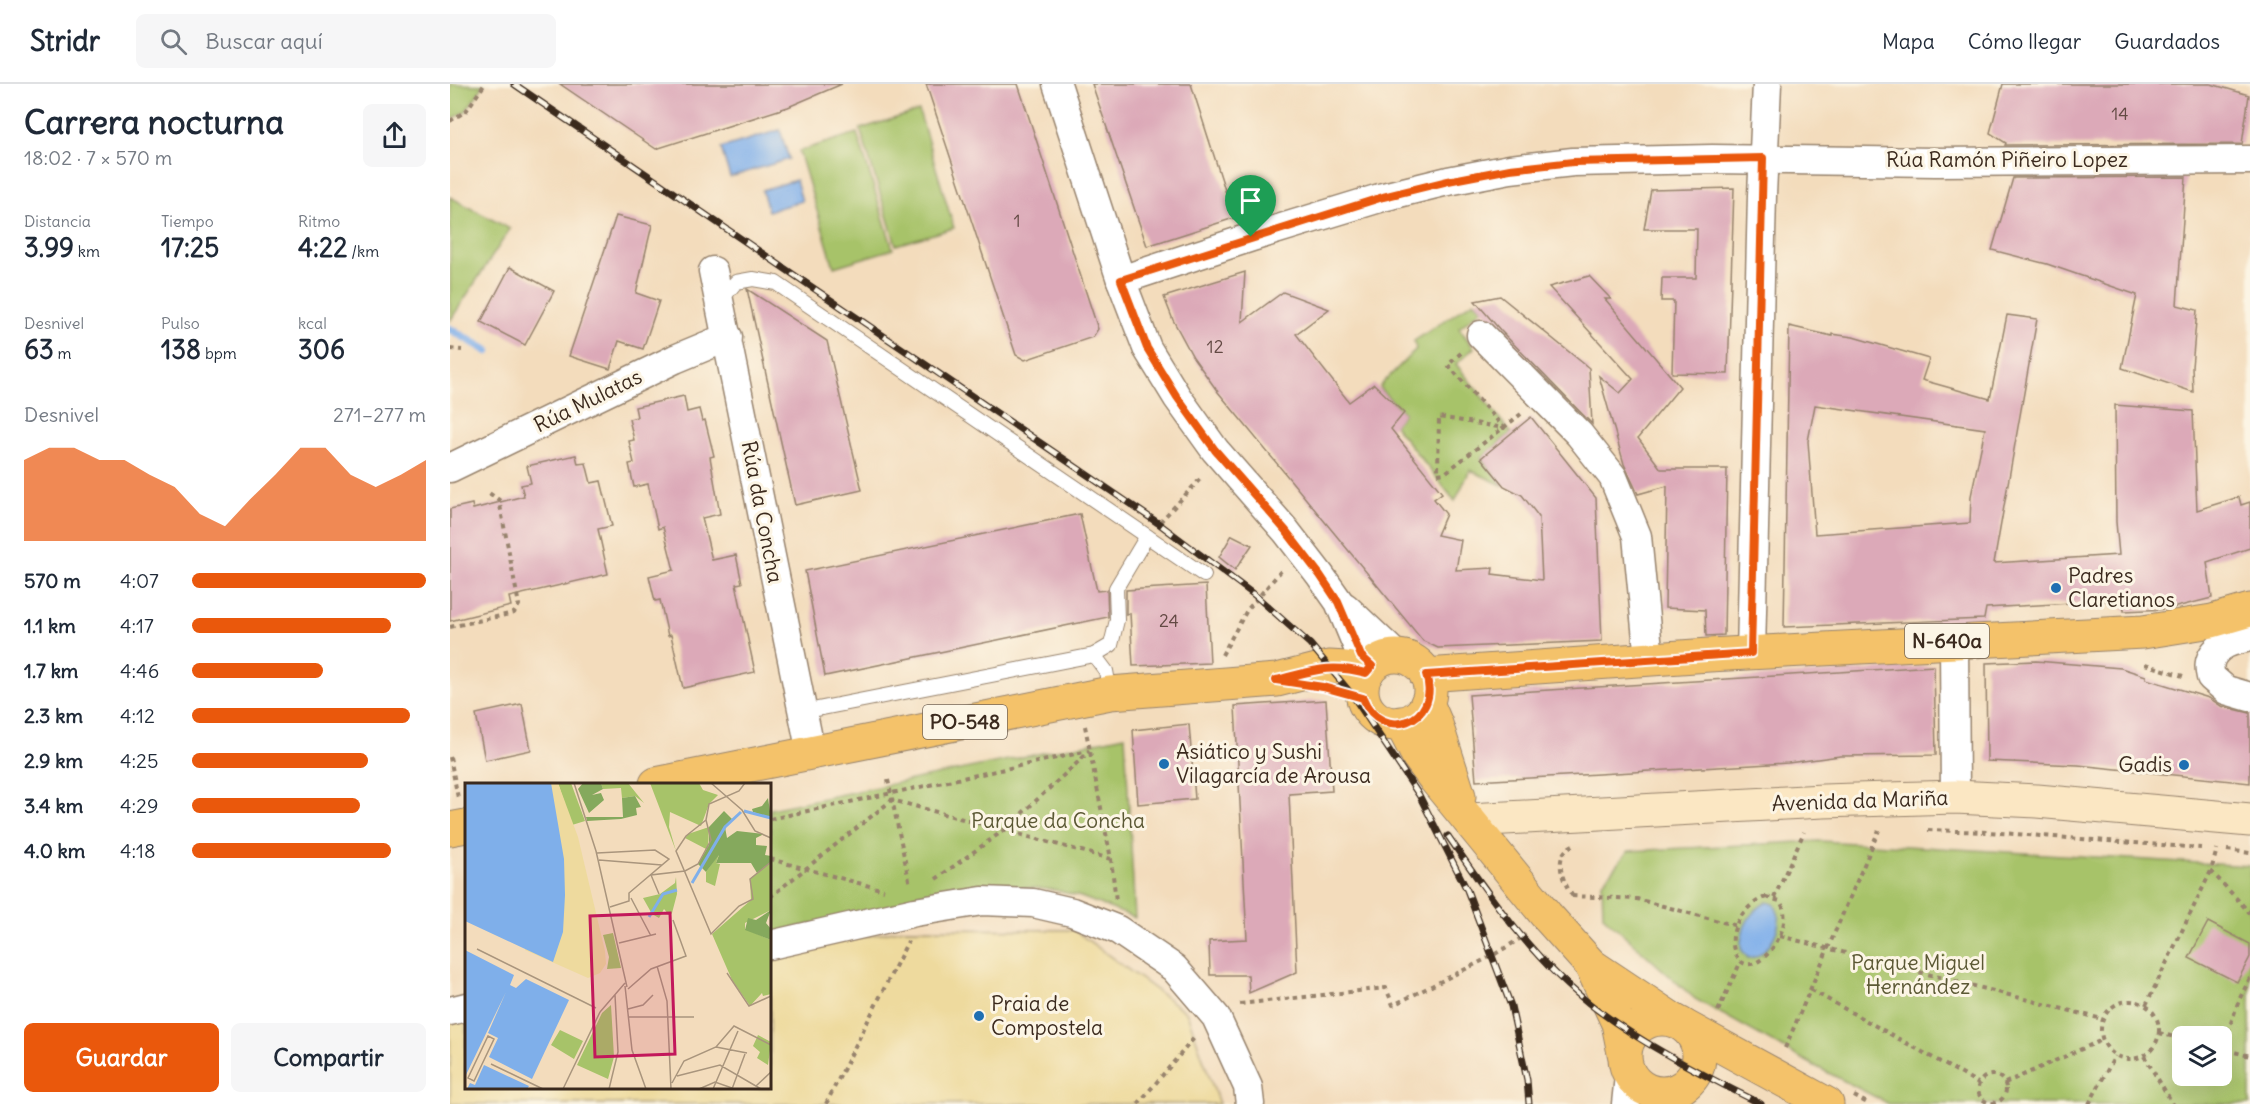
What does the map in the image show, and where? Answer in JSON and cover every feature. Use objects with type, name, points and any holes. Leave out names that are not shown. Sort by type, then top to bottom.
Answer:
[{"type":"main road","name":"N-640a","points":[[1427,689],[1649,659],[2143,632],[2212,621],[2250,610]]},
{"type":"main road","points":[[1427,689],[1417,717],[1401,723],[1391,723],[1373,715],[1374,673],[1414,662],[1427,689],[1468,820]]},
{"type":"main road","name":"PO-548","points":[[661,783],[1095,696],[1276,680],[1329,667],[1374,673]]},
{"type":"main road","points":[[1401,723],[1418,756],[1468,820],[1547,916],[1591,965],[1618,1023],[1626,1078],[1648,1092],[1660,1094],[1675,1092],[1720,1068],[1766,1060]]},
{"type":"main road","points":[[1591,965],[1691,1022],[1837,1099]]},
{"type":"main road","points":[[1626,1078],[1627,1042],[1632,1032],[1652,1020],[1691,1022]]},
{"type":"main road","points":[[1675,1092],[1699,1061],[1699,1051],[1692,1034],[1691,1022]]},
{"type":"street","points":[[1057,84],[1121,280],[1147,348],[1177,397],[1215,450],[1286,531],[1338,602],[1361,656],[1374,673]]},
{"type":"street","points":[[1751,653],[1763,158],[1767,84]]},
{"type":"street","name":"Rúa Ramón Piñeiro Lopez","points":[[1121,280],[1383,197],[1510,169],[1573,162],[1763,158],[1936,162],[2250,160]]},
{"type":"street","name":"Rúa da Concha","points":[[713,271],[811,753]]},
{"type":"street","points":[[1481,335],[1579,434],[1613,477],[1637,536],[1649,659]]},
{"type":"street","name":"Rúa Mulatas","points":[[450,468],[675,358],[728,337]]},
{"type":"street","points":[[2250,637],[2232,640],[2220,647],[2210,662],[2211,677],[2226,690],[2250,697]]},
{"type":"street","points":[[1954,641],[1955,797]]},
{"type":"street","name":"Avenida da Mariña","points":[[1468,820],[1823,801],[1955,797],[2082,805],[2250,820]]},
{"type":"street","points":[[771,945],[918,906],[982,901],[1033,903],[1072,912],[1118,930],[1174,968],[1216,1017],[1248,1087],[1250,1104]]},
{"type":"street","points":[[450,1011],[465,1007]]},
{"type":"lane","points":[[720,302],[736,282],[753,279],[776,283],[1204,575]]},
{"type":"lane","points":[[802,712],[1094,655],[1110,645],[1117,620],[1116,588],[1147,536]]},
{"type":"lane","points":[[1094,655],[1106,671],[1095,696]]},
{"type":"path","points":[[450,121],[466,111],[484,85]]},
{"type":"path","points":[[1481,335],[1448,365],[1504,428]]},
{"type":"path","points":[[450,349],[462,351]]},
{"type":"path","points":[[1504,428],[1440,417],[1437,474],[1445,473],[1504,428],[1526,410]]},
{"type":"path","points":[[1147,536],[1202,476]]},
{"type":"path","points":[[450,627],[514,613],[519,605],[499,500],[489,493]]},
{"type":"path","points":[[1221,656],[1247,610],[1281,571]]},
{"type":"path","points":[[1095,696],[1090,751],[1111,859],[1118,930]]},
{"type":"path","points":[[771,819],[1090,751]]},
{"type":"path","points":[[918,906],[1090,751]]},
{"type":"path","points":[[450,756],[459,821]]},
{"type":"path","points":[[826,1104],[914,929],[918,906],[888,780]]},
{"type":"path","points":[[892,800],[1111,859]]},
{"type":"path","points":[[771,896],[892,800]]},
{"type":"path","points":[[1919,829],[1988,832],[2250,853]]},
{"type":"path","points":[[1868,830],[1889,830]]},
{"type":"path","points":[[1766,1060],[1811,990],[1879,830]]},
{"type":"path","points":[[1794,832],[1815,832]]},
{"type":"path","points":[[1774,898],[1804,832]]},
{"type":"path","points":[[1579,905],[1562,878],[1561,860],[1569,847],[1581,841]]},
{"type":"path","points":[[2146,1005],[2211,871],[2217,849]]},
{"type":"path","points":[[771,859],[918,906]]},
{"type":"path","points":[[2211,871],[2250,913]]},
{"type":"path","points":[[1572,896],[1637,899],[1737,926]]},
{"type":"path","points":[[1774,898],[1784,907],[1785,915],[1780,936],[1773,950],[1758,962],[1741,961],[1733,945],[1737,926],[1748,906],[1757,900],[1774,898]]},
{"type":"path","points":[[1138,1104],[1171,1067],[1190,1041],[1216,1017],[1223,1006],[1386,988],[1393,1005],[1492,956],[1522,938],[1530,930]]},
{"type":"path","points":[[1780,936],[2102,1019]]},
{"type":"path","points":[[1691,1022],[1741,961]]},
{"type":"path","points":[[2250,978],[2239,1000],[2222,1049],[2250,1056]]},
{"type":"path","points":[[1811,990],[1978,1083]]},
{"type":"path","points":[[2136,1000],[2154,1012],[2159,1022],[2157,1042],[2144,1056],[2134,1059],[2115,1056],[2102,1040],[2100,1030],[2102,1019],[2116,1003],[2136,1000]]},
{"type":"path","points":[[2159,1033],[2172,1036]]},
{"type":"path","points":[[2005,1083],[2102,1040]]},
{"type":"path","points":[[2089,1104],[2115,1056]]},
{"type":"path","points":[[2144,1056],[2173,1104]]},
{"type":"path","points":[[1994,1074],[2005,1083],[2004,1096],[1997,1103],[1987,1102],[1979,1097],[1978,1083],[1984,1076],[1994,1074]]},
{"type":"path","points":[[1837,1099],[1869,1104]]},
{"type":"green space","points":[[450,84],[484,85],[466,111],[450,121]]},
{"type":"green space","points":[[919,111],[954,228],[896,245],[860,129]]},
{"type":"green space","points":[[857,133],[893,249],[834,267],[799,151]]},
{"type":"green space","points":[[450,197],[510,229],[450,321]]},
{"type":"green space","points":[[1474,301],[1482,309],[1459,328],[1474,348],[1456,364],[1511,433],[1481,458],[1504,486],[1470,470],[1455,501],[1394,425],[1404,413],[1381,390],[1380,386],[1416,349],[1414,341]]},
{"type":"green space","name":"Parque da Concha","points":[[1125,736],[1135,918],[1081,897],[1055,890],[984,884],[771,934],[771,809]]},
{"type":"green space","name":"Parque Miguel Hernández","points":[[1820,841],[2250,866],[2250,1104],[1889,1104],[1815,1066],[1695,999],[1603,916],[1602,883],[1628,851]]},
{"type":"sand","name":"Praia de Compostela","points":[[904,929],[1074,930],[1187,1013],[1219,1104],[450,1104],[450,1018],[465,1014],[465,1089],[771,1089],[771,955]]},
{"type":"water","points":[[780,130],[789,159],[730,177],[721,148]]},
{"type":"water","points":[[796,180],[802,201],[768,211],[762,190]]},
{"type":"water","points":[[1767,902],[1774,904],[1778,913],[1777,931],[1765,950],[1748,958],[1741,949],[1744,928],[1755,911]]},
{"type":"building","points":[[560,84],[842,84],[788,107],[656,149]]},
{"type":"building","points":[[926,84],[1018,84],[1098,329],[1093,337],[1025,360],[1016,355]]},
{"type":"building","points":[[1092,84],[1191,84],[1234,218],[1147,246]]},
{"type":"building","points":[[2003,84],[2211,84],[2249,95],[2242,144],[2005,145],[2006,143],[1990,133]]},
{"type":"building","points":[[2186,177],[2177,305],[2197,310],[2192,367],[2193,392],[2122,368],[2137,295],[2047,264],[1992,250],[2013,178]]},
{"type":"building","points":[[1734,188],[1728,374],[1672,373],[1674,301],[1661,301],[1662,278],[1696,278],[1697,229],[1644,229],[1651,190]]},
{"type":"building","points":[[616,216],[652,225],[636,293],[659,301],[643,349],[619,341],[610,369],[569,356]]},
{"type":"building","points":[[510,267],[554,291],[525,345],[481,322]]},
{"type":"building","points":[[1245,272],[1242,322],[1283,292],[1329,309],[1296,334],[1349,402],[1374,384],[1404,413],[1391,429],[1442,493],[1434,499],[1446,514],[1437,535],[1461,540],[1456,570],[1493,568],[1492,574],[1542,580],[1539,517],[1522,495],[1504,486],[1481,458],[1531,417],[1596,498],[1602,641],[1438,648],[1423,641],[1218,392],[1193,357],[1173,320],[1164,297]]},
{"type":"building","points":[[1589,276],[1611,299],[1605,299],[1680,387],[1638,438],[1661,469],[1727,469],[1724,635],[1706,636],[1705,610],[1665,608],[1667,486],[1638,494],[1624,464],[1599,376],[1620,393],[1633,379],[1549,287]]},
{"type":"building","points":[[747,289],[827,341],[862,490],[795,505]]},
{"type":"building","points":[[1500,296],[1589,368],[1592,424],[1501,331],[1475,301]]},
{"type":"building","points":[[2007,315],[2037,319],[1994,563],[2119,555],[2116,522],[2115,405],[2193,411],[2197,510],[2239,497],[2241,505],[2250,502],[2250,548],[2207,562],[2212,598],[2168,609],[2124,611],[2123,600],[1986,608],[1984,619],[1784,627],[1789,326],[1832,336],[1832,334],[1853,337],[1929,359],[1922,380],[1990,399]],"holes":[[[1815,405],[1985,429],[1971,496],[1970,523],[1815,534],[1808,441]]]},
{"type":"building","points":[[684,396],[687,412],[699,409],[702,421],[705,420],[714,456],[710,457],[720,514],[702,518],[712,560],[736,555],[742,583],[736,584],[755,672],[683,688],[671,635],[668,636],[660,600],[655,601],[649,576],[674,570],[663,527],[658,529],[648,484],[634,487],[629,464],[634,463],[629,441],[634,440],[629,419],[637,417],[635,407]]},
{"type":"building","points":[[576,455],[578,464],[586,463],[591,483],[601,481],[612,526],[598,529],[608,574],[509,597],[511,606],[450,621],[450,509],[472,504],[473,509],[524,496],[521,485],[531,483],[527,466]]},
{"type":"building","points":[[1080,514],[1097,591],[1107,590],[1108,617],[825,676],[805,571]]},
{"type":"building","points":[[1232,535],[1252,545],[1235,570],[1219,557]]},
{"type":"building","points":[[1206,585],[1210,663],[1133,666],[1130,613],[1126,614],[1126,590]]},
{"type":"building","points":[[2036,661],[2121,668],[2146,676],[2146,679],[2209,698],[2221,706],[2250,713],[2250,783],[2078,765],[1987,761],[1986,663]]},
{"type":"building","points":[[1934,666],[1936,755],[1840,756],[1788,763],[1476,781],[1469,695]]},
{"type":"building","points":[[1326,700],[1332,791],[1289,794],[1297,972],[1249,993],[1248,975],[1210,975],[1209,941],[1247,939],[1235,706]]},
{"type":"building","points":[[522,704],[531,750],[485,760],[476,714]]},
{"type":"building","name":"Asiático y Sushi Vilagarcía de Arousa","points":[[1189,724],[1195,799],[1138,804],[1133,730]]},
{"type":"building","points":[[2208,922],[2250,944],[2250,957],[2237,982],[2189,958]]},
{"type":"waterway","points":[[450,329],[488,351]]},
{"type":"railway","points":[[514,84],[1158,523],[1257,597],[1310,644],[1353,696],[1419,795],[1467,890],[1511,1006],[1527,1080],[1529,1104]]},
{"type":"railway","points":[[1448,836],[1516,930],[1576,992],[1599,1011],[1638,1037],[1678,1061],[1761,1104]]},
{"type":"place","name":"Padres Claretianos","points":[[2056,588]]},
{"type":"place","name":"Asiático y Sushi Vilagarcía de Arousa","points":[[1164,764]]},
{"type":"place","name":"Gadis","points":[[2184,765]]},
{"type":"place","name":"Praia de Compostela","points":[[979,1016]]},
{"type":"route","points":[[1763,158],[1751,653],[1426,675],[1429,684],[1427,703],[1417,717],[1401,723],[1391,723],[1373,715],[1363,698],[1323,687],[1276,680],[1329,667],[1366,673],[1372,666],[1361,656],[1338,602],[1320,575],[1286,531],[1215,450],[1177,397],[1147,348],[1121,280],[1251,237],[1383,197],[1510,169],[1573,162],[1763,158]]}]
